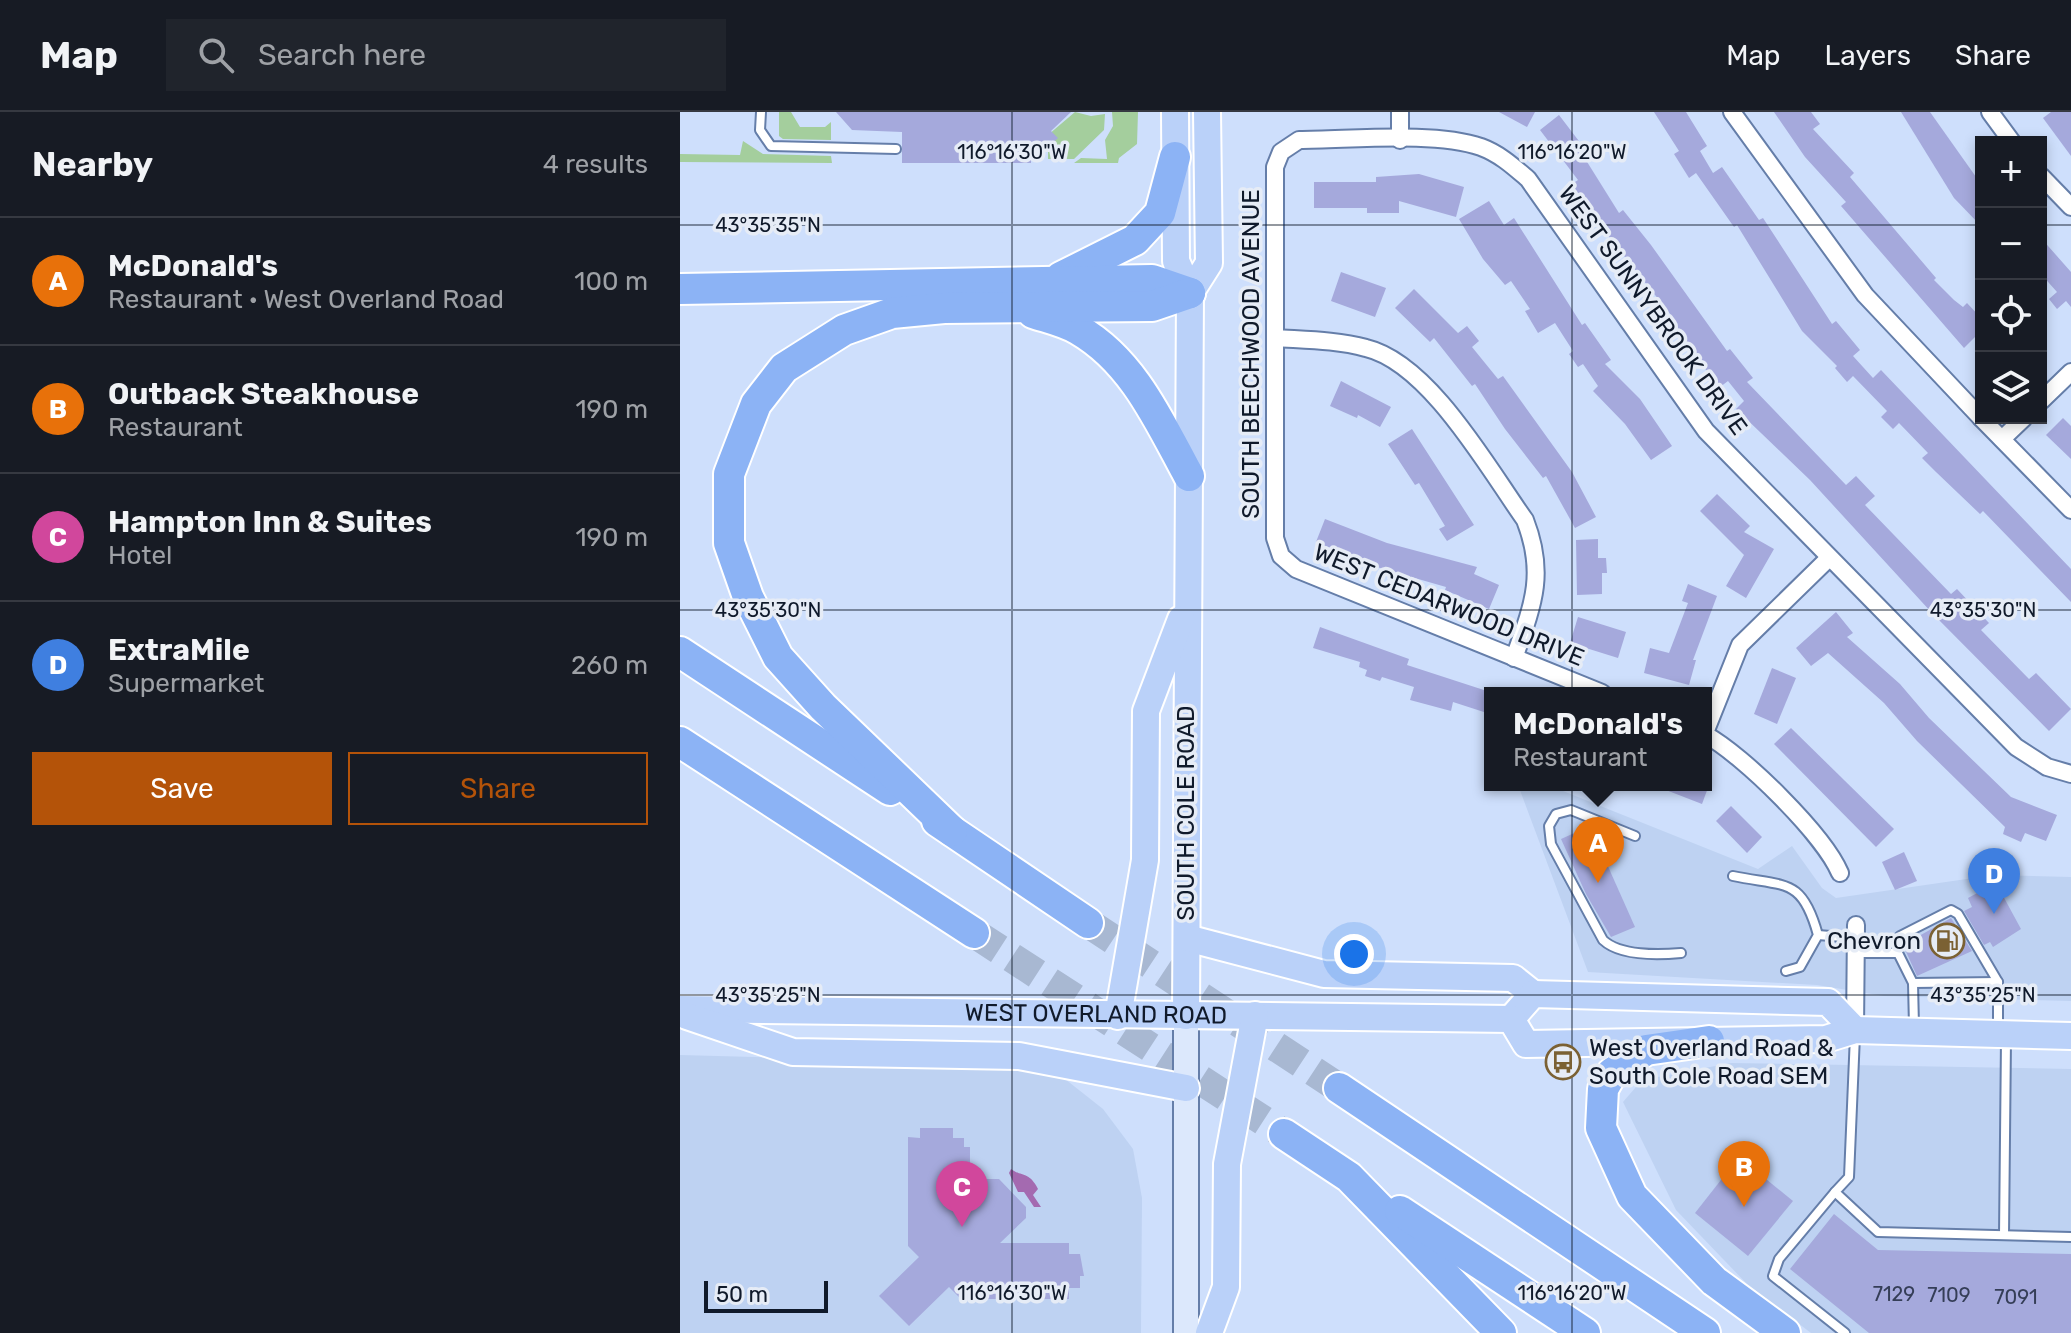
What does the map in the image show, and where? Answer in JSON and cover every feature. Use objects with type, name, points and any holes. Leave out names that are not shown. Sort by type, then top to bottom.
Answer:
[{"type":"highway","points":[[1048,283],[1135,240],[1160,213],[1175,157]]},
{"type":"highway","points":[[680,274],[772,290]]},
{"type":"highway","points":[[680,289],[772,290],[1152,280],[1190,293]]},
{"type":"highway","points":[[952,831],[823,707],[778,657],[748,597],[729,543],[729,474],[756,404],[784,368],[844,330],[892,313],[944,308],[1152,306],[1190,293]]},
{"type":"highway","points":[[1016,307],[1078,329],[1119,360],[1153,410],[1189,476]]},
{"type":"highway","points":[[680,652],[1088,923]]},
{"type":"highway","points":[[680,742],[974,933]]},
{"type":"highway","points":[[1709,1041],[1646,1050],[1612,1073],[1603,1089],[1601,1128],[1632,1196],[1714,1281],[1785,1333]]},
{"type":"highway","points":[[1339,1088],[1705,1333]]},
{"type":"highway","points":[[1284,1134],[1585,1333]]},
{"type":"highway","points":[[1349,1177],[1501,1333]]},
{"type":"main road","name":"SOUTH COLE ROAD","points":[[1175,112],[1176,261],[1190,293],[1186,604],[1186,1333]]},
{"type":"main road","name":"SOUTH COLE ROAD","points":[[1190,293],[1209,263],[1207,112]]},
{"type":"main road","points":[[1118,1016],[1145,860],[1146,711],[1186,604]]},
{"type":"main road","points":[[1187,938],[1324,974],[1513,978],[1533,994],[1828,1002],[1855,1030]]},
{"type":"main road","points":[[1533,994],[1511,1019],[1526,1044],[1826,1039],[1855,1030],[2071,1036]]},
{"type":"main road","points":[[680,1011],[793,1052],[1019,1056],[1186,1088]]},
{"type":"main road","name":"WEST OVERLAND ROAD","points":[[680,1011],[1511,1019]]},
{"type":"main road","points":[[1209,1333],[1226,1287],[1227,1164],[1255,1015]]},
{"type":"street","points":[[1400,112],[1400,140]]},
{"type":"street","points":[[1732,112],[1865,295],[1975,412]]},
{"type":"street","points":[[1990,112],[2008,136]]},
{"type":"street","name":"WEST SUNNYBROOK DRIVE","points":[[1281,152],[1299,140],[1454,140],[1484,148],[1528,179],[1706,431],[2016,747],[2047,767],[2071,774]]},
{"type":"street","name":"SOUTH BEECHWOOD AVENUE","points":[[1281,152],[1275,167],[1275,538],[1281,556]]},
{"type":"street","points":[[2047,182],[2071,207]]},
{"type":"street","points":[[1275,338],[1369,348],[1406,367],[1433,392],[1525,520],[1533,540],[1537,580],[1535,601],[1514,658]]},
{"type":"street","points":[[2047,395],[2071,372]]},
{"type":"street","points":[[1987,424],[2071,510]]},
{"type":"street","points":[[2002,439],[2018,424]]},
{"type":"street","name":"WEST CEDARWOOD DRIVE","points":[[1281,556],[1296,569],[1587,687]]},
{"type":"street","points":[[1712,717],[1740,645],[1829,558]]},
{"type":"street","points":[[1712,737],[1733,751],[1826,848],[1840,873]]},
{"type":"street","points":[[1855,1030],[1856,939]]},
{"type":"lane","points":[[761,112],[760,130],[771,146],[896,149]]},
{"type":"lane","points":[[1635,836],[1571,810],[1556,814],[1549,826],[1551,844],[1603,940],[1616,948],[1662,954],[1681,953]]},
{"type":"lane","points":[[1733,876],[1802,894],[1810,906],[1818,935],[1800,967],[1786,971]]},
{"type":"lane","points":[[1914,1032],[1913,983],[1895,944],[1900,936],[1951,910],[1958,914],[1998,982],[2002,1034],[2004,1235]]},
{"type":"lane","points":[[1818,935],[1856,939],[1898,953]]},
{"type":"lane","points":[[1913,983],[1998,982]]},
{"type":"lane","points":[[1845,1333],[1773,1276],[1779,1259],[1849,1177],[1855,1030]]},
{"type":"lane","points":[[1835,1192],[1878,1232],[2071,1237]]},
{"type":"shaded area","points":[[1520,791],[1563,791],[1758,869],[1792,846],[1822,888],[1836,898],[1994,875],[2071,877],[2071,1001],[1884,996],[1817,985],[1588,972]]},
{"type":"shaded area","points":[[680,1055],[1016,1064],[1065,1079],[1103,1109],[1133,1149],[1142,1198],[1141,1333],[680,1333]]},
{"type":"shaded area","points":[[1731,1063],[2071,1069],[2071,1333],[1811,1333],[1747,1284],[1676,1210],[1623,1102],[1642,1080]]},
{"type":"shaded area","points":[[1011,1169],[1035,1183],[1038,1189],[1033,1195],[1041,1207],[1034,1207],[1024,1192],[1018,1192],[1009,1173]]},
{"type":"green space","points":[[779,112],[791,112],[800,127],[825,127],[831,122],[831,140],[783,139],[779,136]]},
{"type":"green space","points":[[1075,112],[1091,116],[1105,114],[1104,130],[1074,159],[1048,159],[1048,135]]},
{"type":"green space","points":[[1112,112],[1138,112],[1137,144],[1119,158],[1118,163],[1074,163],[1081,158],[1107,159],[1105,140],[1113,126]]},
{"type":"green space","points":[[743,141],[763,154],[831,156],[832,163],[680,162],[680,154],[740,155]]},
{"type":"building","points":[[836,112],[1071,112],[1051,131],[1058,138],[1043,152],[1043,159],[1031,159],[1031,163],[902,163],[902,132],[852,130]]},
{"type":"building","points":[[1499,112],[1535,112],[1527,127]]},
{"type":"building","points":[[1654,112],[1686,112],[1707,146],[1700,151],[1713,173],[1722,167],[1759,220],[1763,218],[1832,324],[1836,321],[1860,350],[1853,356],[1873,378],[1881,370],[2071,569],[2071,602],[1983,511],[1980,514],[1922,458],[1928,453],[1899,423],[1893,429],[1881,417],[1887,411],[1853,376],[1847,382],[1835,368],[1837,366],[1802,331],[1737,225],[1734,227],[1696,173],[1689,178],[1674,154],[1679,151]]},
{"type":"building","points":[[1774,112],[1811,112],[1820,124],[1813,129],[1854,173],[1850,177],[1936,278],[1934,280],[1963,307],[1967,303],[1975,312],[1975,337],[1964,348],[1841,206],[1846,202],[1805,157]]},
{"type":"building","points":[[1901,112],[1930,112],[1975,176],[1975,220],[1954,198]]},
{"type":"building","points":[[2051,112],[2071,112],[2071,156],[2043,118]]},
{"type":"building","points":[[1559,115],[1588,153],[1584,157],[1619,213],[1623,210],[1727,351],[1730,349],[1753,378],[1747,382],[1846,485],[1856,476],[1875,496],[1865,505],[1951,594],[1957,589],[1989,623],[1981,630],[2029,679],[2036,673],[2071,709],[2049,731],[1932,613],[1810,480],[1736,409],[1744,401],[1728,381],[1720,387],[1694,355],[1667,318],[1671,315],[1593,217],[1572,184],[1578,180],[1540,130]]},
{"type":"building","points":[[1419,174],[1464,187],[1456,217],[1399,201],[1399,213],[1367,213],[1367,208],[1314,208],[1314,182],[1376,182],[1376,177]]},
{"type":"building","points":[[1489,201],[1504,225],[1514,218],[1582,325],[1585,323],[1611,360],[1605,364],[1640,399],[1672,446],[1651,460],[1625,424],[1593,391],[1598,386],[1583,364],[1578,367],[1569,354],[1573,351],[1555,323],[1538,333],[1525,311],[1530,309],[1511,281],[1505,285],[1483,259],[1459,219]]},
{"type":"building","points":[[2047,245],[2071,272],[2071,307],[2066,301],[2057,309],[2049,299],[2057,292],[2047,281]]},
{"type":"building","points":[[1341,272],[1386,288],[1375,317],[1331,301]]},
{"type":"building","points":[[1414,289],[1458,333],[1467,326],[1479,341],[1472,347],[1498,379],[1503,376],[1572,472],[1596,517],[1575,528],[1546,476],[1543,478],[1505,429],[1475,384],[1472,386],[1434,338],[1430,342],[1395,308]]},
{"type":"building","points":[[1341,381],[1391,407],[1380,427],[1358,415],[1357,418],[1330,406]]},
{"type":"building","points":[[2063,418],[2071,426],[2071,459],[2046,435]]},
{"type":"building","points":[[1412,429],[1474,525],[1447,541],[1439,529],[1445,526],[1419,483],[1415,485],[1388,444]]},
{"type":"building","points":[[1717,494],[1750,526],[1744,532],[1774,549],[1746,598],[1726,586],[1744,555],[1700,511]]},
{"type":"building","points":[[1325,519],[1387,543],[1477,567],[1474,574],[1499,585],[1489,609],[1445,590],[1446,587],[1380,568],[1316,542]]},
{"type":"building","points":[[1598,539],[1598,558],[1606,558],[1607,573],[1602,573],[1602,594],[1577,595],[1576,540]]},
{"type":"building","points":[[1688,584],[1717,596],[1693,660],[1696,660],[1689,685],[1644,673],[1650,648],[1669,653],[1688,603],[1682,601]]},
{"type":"building","points":[[1836,612],[1853,633],[1847,637],[1900,684],[1929,718],[2011,797],[2057,815],[2046,841],[2025,833],[2021,842],[2003,834],[2005,827],[1917,741],[1884,703],[1828,653],[1811,666],[1796,648]]},
{"type":"building","points":[[1578,617],[1626,632],[1618,658],[1570,643]]},
{"type":"building","points":[[1320,627],[1409,659],[1407,665],[1484,690],[1484,712],[1453,702],[1451,711],[1410,700],[1414,687],[1382,677],[1380,681],[1365,676],[1367,670],[1359,667],[1360,662],[1313,648]]},
{"type":"building","points":[[1772,668],[1796,678],[1777,724],[1754,714]]},
{"type":"building","points":[[1791,728],[1894,829],[1876,847],[1774,744]]},
{"type":"building","points":[[1668,791],[1707,791],[1702,804]]},
{"type":"building","points":[[1731,806],[1762,837],[1747,853],[1716,821]]},
{"type":"building","points":[[1590,826],[1635,927],[1611,937],[1586,894],[1561,839]]},
{"type":"building","points":[[1904,852],[1917,881],[1895,890],[1882,862]]},
{"type":"building","points":[[1996,883],[2021,929],[1993,947],[1990,942],[1984,945],[1964,911],[1972,907],[1968,898]]},
{"type":"building","name":"Chevron","points":[[1951,918],[1972,951],[1917,976],[1903,945]]},
{"type":"building","points":[[920,1128],[953,1128],[953,1138],[964,1138],[964,1147],[970,1147],[970,1179],[999,1179],[1026,1207],[1026,1218],[1000,1243],[1069,1243],[1069,1254],[1080,1254],[1084,1276],[1080,1276],[1080,1288],[1069,1288],[1069,1299],[961,1299],[949,1287],[909,1326],[879,1296],[919,1257],[908,1246],[908,1137],[920,1138]]},
{"type":"building","points":[[1739,1157],[1793,1201],[1748,1256],[1695,1213]]},
{"type":"building","points":[[1834,1214],[1878,1250],[2071,1254],[2071,1333],[1869,1333],[1790,1269]]},
{"type":"tunnel","points":[[1088,923],[1339,1088]]},
{"type":"tunnel","points":[[974,933],[1284,1134]]},
{"type":"place","name":"McDonald's","points":[[1598,883]]},
{"type":"place","name":"ExtraMile","points":[[1994,914]]},
{"type":"place","name":"Chevron","points":[[1947,941]]},
{"type":"place","name":"West Overland Road & South Cole Road SEM","points":[[1563,1062]]},
{"type":"place","name":"Outback Steakhouse","points":[[1744,1207]]},
{"type":"place","name":"Hampton Inn & Suites","points":[[962,1227]]}]
